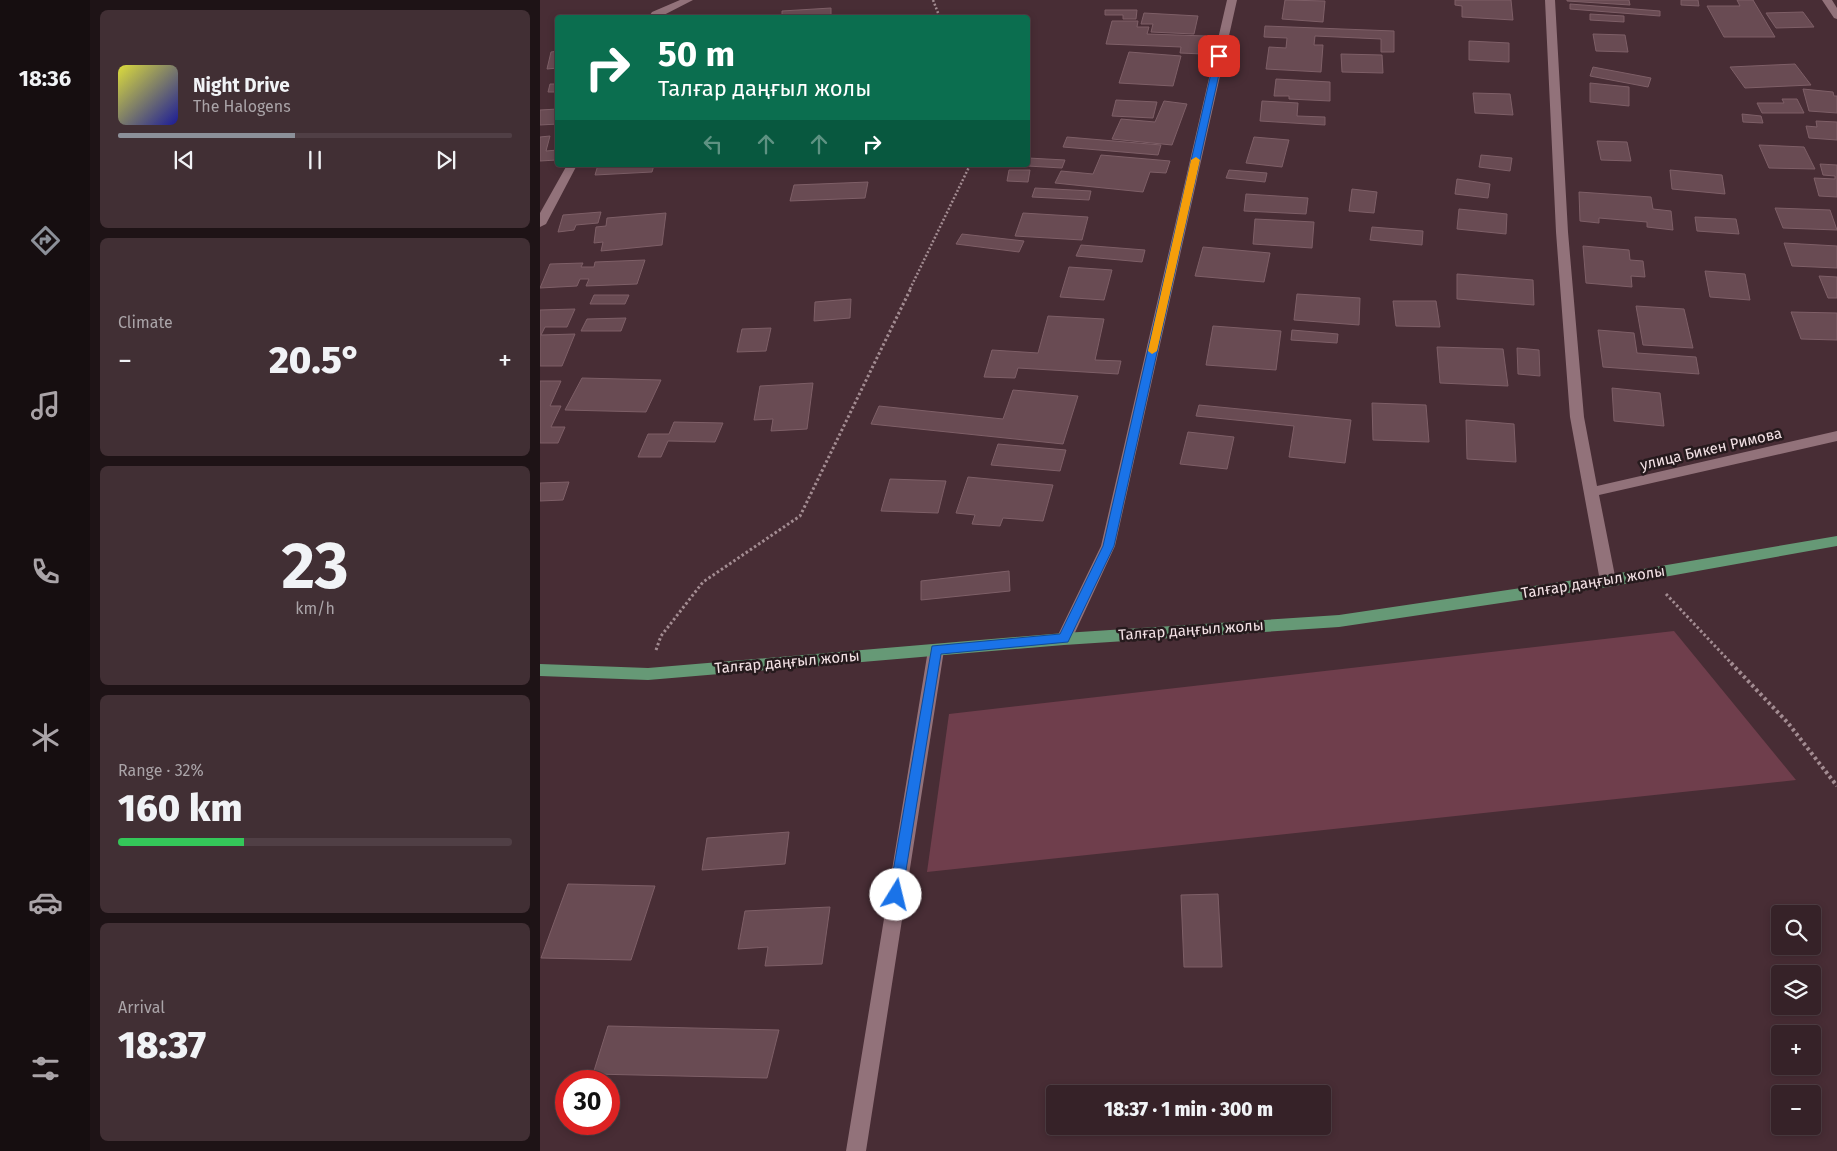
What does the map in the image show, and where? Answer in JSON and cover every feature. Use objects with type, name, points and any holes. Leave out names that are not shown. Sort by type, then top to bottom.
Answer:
[{"type":"main road","name":"Талғар даңғыл жолы","points":[[540,670],[648,674],[1064,638],[1339,621],[1608,581],[1837,541]]},
{"type":"street","points":[[654,15],[688,0]]},
{"type":"street","points":[[1064,638],[1108,546],[1232,0]]},
{"type":"street","points":[[1550,0],[1556,69],[1562,232],[1576,407],[1608,581]]},
{"type":"street","points":[[1827,0],[1837,16]]},
{"type":"street","points":[[540,224],[571,167]]},
{"type":"street","name":"улица Бикен Римова","points":[[1591,492],[1638,483],[1837,436]]},
{"type":"street","points":[[856,1151],[880,990],[936,650]]},
{"type":"path","points":[[934,0],[939,15]]},
{"type":"path","points":[[648,674],[660,636],[703,582],[800,516],[969,167]]},
{"type":"path","points":[[1647,574],[1788,723],[1837,786]]},
{"type":"shaded area","points":[[1674,631],[1796,780],[927,872],[949,714]]},
{"type":"building","points":[[1285,0],[1325,1],[1323,22],[1282,19]]},
{"type":"building","points":[[1455,0],[1511,0],[1513,20],[1462,17],[1462,6],[1455,5]]},
{"type":"building","points":[[1629,0],[1630,5],[1567,1]]},
{"type":"building","points":[[1681,0],[1698,0],[1699,6],[1681,5]]},
{"type":"building","points":[[1737,0],[1753,0],[1775,37],[1724,37],[1707,6],[1740,6]]},
{"type":"building","points":[[1570,4],[1660,11],[1660,16],[1570,9]]},
{"type":"building","points":[[831,8],[831,15],[782,15],[782,11]]},
{"type":"building","points":[[1105,10],[1137,10],[1136,19],[1123,19],[1123,15],[1105,15]]},
{"type":"building","points":[[1803,12],[1814,27],[1776,28],[1766,13]]},
{"type":"building","points":[[1144,13],[1198,16],[1194,34],[1151,32],[1153,24],[1141,24]]},
{"type":"building","points":[[1590,14],[1624,16],[1624,22],[1590,20]]},
{"type":"building","points":[[1112,21],[1138,21],[1137,27],[1149,27],[1147,34],[1206,36],[1203,54],[1180,53],[1181,47],[1106,44]]},
{"type":"building","points":[[1265,26],[1394,31],[1394,52],[1381,52],[1381,39],[1315,36],[1314,45],[1323,45],[1321,72],[1266,69],[1269,47],[1286,48],[1287,38],[1264,37]]},
{"type":"building","points":[[1593,34],[1625,35],[1628,52],[1596,51]]},
{"type":"building","points":[[1469,41],[1509,43],[1509,62],[1469,60]]},
{"type":"building","points":[[555,51],[555,68],[547,69],[551,52]]},
{"type":"building","points":[[1129,52],[1181,56],[1173,86],[1119,83]]},
{"type":"building","points":[[1341,54],[1382,55],[1383,73],[1342,72]]},
{"type":"building","points":[[1795,64],[1811,85],[1745,88],[1730,67]]},
{"type":"building","points":[[1593,67],[1651,78],[1648,87],[1590,76]]},
{"type":"building","points":[[1276,79],[1330,82],[1330,101],[1289,99],[1289,96],[1274,96]]},
{"type":"building","points":[[1590,83],[1629,87],[1629,106],[1590,102]]},
{"type":"building","points":[[550,84],[555,84],[555,92],[548,92]]},
{"type":"building","points":[[1803,89],[1833,92],[1834,96],[1837,96],[1837,113],[1809,111]]},
{"type":"building","points":[[1473,93],[1510,94],[1513,115],[1475,113]]},
{"type":"building","points":[[1782,99],[1797,99],[1804,113],[1762,113],[1757,103],[1784,103]]},
{"type":"building","points":[[1116,100],[1157,102],[1153,118],[1112,116]]},
{"type":"building","points":[[1164,101],[1187,104],[1172,145],[1112,139],[1121,119],[1155,122]]},
{"type":"building","points":[[1262,101],[1298,103],[1297,116],[1325,117],[1325,125],[1260,121]]},
{"type":"building","points":[[555,109],[555,124],[540,125],[540,110]]},
{"type":"building","points":[[1742,114],[1761,116],[1763,123],[1743,122]]},
{"type":"building","points":[[1816,121],[1837,122],[1837,140],[1809,138],[1806,126],[1817,127]]},
{"type":"building","points":[[550,136],[546,151],[555,150],[555,160],[540,161],[540,137]]},
{"type":"building","points":[[1067,137],[1161,145],[1158,155],[1063,147]]},
{"type":"building","points":[[1254,137],[1289,140],[1282,167],[1246,163]]},
{"type":"building","points":[[1597,141],[1627,142],[1631,161],[1601,160]]},
{"type":"building","points":[[1759,145],[1804,147],[1815,169],[1769,168]]},
{"type":"building","points":[[1101,155],[1170,161],[1166,173],[1150,172],[1143,192],[1055,183],[1061,171],[1093,174]]},
{"type":"building","points":[[1481,155],[1512,158],[1510,171],[1479,167]]},
{"type":"building","points":[[1030,158],[1065,160],[1062,168],[1030,166]]},
{"type":"building","points":[[1820,164],[1837,165],[1837,197],[1819,196],[1814,178],[1835,179],[1835,176],[1823,175]]},
{"type":"building","points":[[597,167],[653,167],[652,172],[595,175]]},
{"type":"building","points":[[1009,170],[1030,170],[1028,182],[1007,181]]},
{"type":"building","points":[[1229,170],[1267,173],[1265,182],[1226,178]]},
{"type":"building","points":[[1670,170],[1722,175],[1725,194],[1672,189]]},
{"type":"building","points":[[1457,179],[1490,184],[1488,198],[1455,194]]},
{"type":"building","points":[[868,182],[865,198],[790,201],[794,185]]},
{"type":"building","points":[[1035,188],[1091,191],[1089,200],[1032,197]]},
{"type":"building","points":[[1352,189],[1377,192],[1374,213],[1349,211]]},
{"type":"building","points":[[1579,192],[1651,197],[1653,209],[1671,211],[1673,230],[1647,227],[1647,222],[1599,218],[1599,223],[1580,221]]},
{"type":"building","points":[[1246,194],[1308,198],[1306,214],[1244,211]]},
{"type":"building","points":[[1775,208],[1830,210],[1837,230],[1783,228]]},
{"type":"building","points":[[1459,209],[1507,214],[1506,234],[1457,229]]},
{"type":"building","points":[[601,212],[598,223],[576,225],[574,230],[558,232],[563,215]]},
{"type":"building","points":[[666,213],[662,245],[601,251],[603,242],[594,243],[596,227],[606,226],[607,218]]},
{"type":"building","points":[[1023,213],[1088,217],[1082,240],[1015,236]]},
{"type":"building","points":[[1695,217],[1736,219],[1739,234],[1697,231]]},
{"type":"building","points":[[1255,219],[1314,222],[1312,248],[1253,244]]},
{"type":"building","points":[[1372,227],[1423,231],[1422,245],[1370,240]]},
{"type":"building","points":[[962,234],[1024,241],[1019,252],[956,244]]},
{"type":"building","points":[[1784,243],[1837,246],[1837,268],[1792,266]]},
{"type":"building","points":[[1081,245],[1145,250],[1142,262],[1076,256]]},
{"type":"building","points":[[1583,246],[1629,250],[1630,260],[1643,261],[1645,277],[1631,276],[1632,287],[1586,283]]},
{"type":"building","points":[[1203,247],[1270,253],[1264,282],[1195,276]]},
{"type":"building","points":[[645,260],[637,284],[586,286],[589,279],[580,279],[577,286],[540,288],[550,264],[583,263],[581,267],[594,267],[595,262]]},
{"type":"building","points":[[1069,267],[1112,270],[1104,300],[1060,297]]},
{"type":"building","points":[[1705,271],[1745,274],[1750,300],[1710,297]]},
{"type":"building","points":[[1457,274],[1533,280],[1534,305],[1457,299]]},
{"type":"building","points":[[1819,276],[1837,277],[1837,298],[1828,298]]},
{"type":"building","points":[[1297,294],[1360,298],[1359,325],[1294,320]]},
{"type":"building","points":[[594,295],[629,295],[625,304],[590,304]]},
{"type":"building","points":[[851,299],[850,318],[814,321],[815,302]]},
{"type":"building","points":[[1393,301],[1436,301],[1440,327],[1396,326]]},
{"type":"building","points":[[1636,306],[1684,309],[1693,348],[1643,345]]},
{"type":"building","points":[[575,309],[567,327],[545,327],[541,335],[575,334],[562,366],[540,366],[540,310]]},
{"type":"building","points":[[1791,312],[1837,313],[1837,340],[1801,339]]},
{"type":"building","points":[[1048,316],[1104,319],[1095,360],[1121,361],[1118,374],[1018,368],[1015,378],[984,377],[992,350],[1038,353]]},
{"type":"building","points":[[626,318],[621,331],[581,331],[587,319]]},
{"type":"building","points":[[1213,326],[1281,331],[1276,370],[1206,365]]},
{"type":"building","points":[[771,328],[766,351],[737,352],[742,329]]},
{"type":"building","points":[[1292,330],[1338,334],[1337,343],[1291,340]]},
{"type":"building","points":[[1598,330],[1634,333],[1637,353],[1696,357],[1699,374],[1603,367]]},
{"type":"building","points":[[1437,347],[1503,349],[1508,386],[1440,383]]},
{"type":"building","points":[[1517,348],[1539,350],[1540,376],[1518,374]]},
{"type":"building","points":[[582,378],[661,380],[646,412],[565,410]]},
{"type":"building","points":[[540,381],[561,381],[550,406],[561,406],[551,427],[565,427],[558,443],[540,443]]},
{"type":"building","points":[[813,383],[807,429],[771,431],[773,419],[754,420],[760,386]]},
{"type":"building","points":[[1612,388],[1660,393],[1664,426],[1614,421]]},
{"type":"building","points":[[1013,390],[1078,396],[1063,444],[871,424],[879,406],[1003,419]]},
{"type":"building","points":[[1372,403],[1426,405],[1429,442],[1373,440]]},
{"type":"building","points":[[1199,405],[1351,420],[1345,463],[1289,457],[1294,426],[1196,416]]},
{"type":"building","points":[[1466,420],[1514,424],[1516,462],[1467,459]]},
{"type":"building","points":[[674,422],[723,423],[715,442],[668,441],[661,457],[638,457],[648,434],[669,434]]},
{"type":"building","points":[[1188,432],[1234,437],[1227,469],[1180,464]]},
{"type":"building","points":[[998,444],[1066,450],[1060,471],[991,465]]},
{"type":"building","points":[[968,477],[1053,485],[1043,521],[1003,518],[1000,526],[972,524],[975,515],[956,513]]},
{"type":"building","points":[[890,479],[946,481],[938,513],[881,511]]},
{"type":"building","points":[[569,482],[563,500],[540,501],[540,483]]},
{"type":"building","points":[[1009,571],[1010,591],[921,600],[921,581]]},
{"type":"building","points":[[789,832],[785,864],[702,870],[707,838]]},
{"type":"building","points":[[568,884],[655,886],[631,960],[541,958]]},
{"type":"building","points":[[1218,894],[1222,967],[1184,967],[1181,895]]},
{"type":"building","points":[[830,907],[822,964],[765,966],[768,947],[738,949],[745,911]]},
{"type":"building","points":[[608,1026],[779,1030],[767,1078],[620,1075],[620,1070],[594,1070]]},
{"type":"slow traffic","points":[[1152,351],[1196,160]]},
{"type":"route","points":[[896,895],[936,650],[1064,638],[1108,546],[1219,56]]}]
